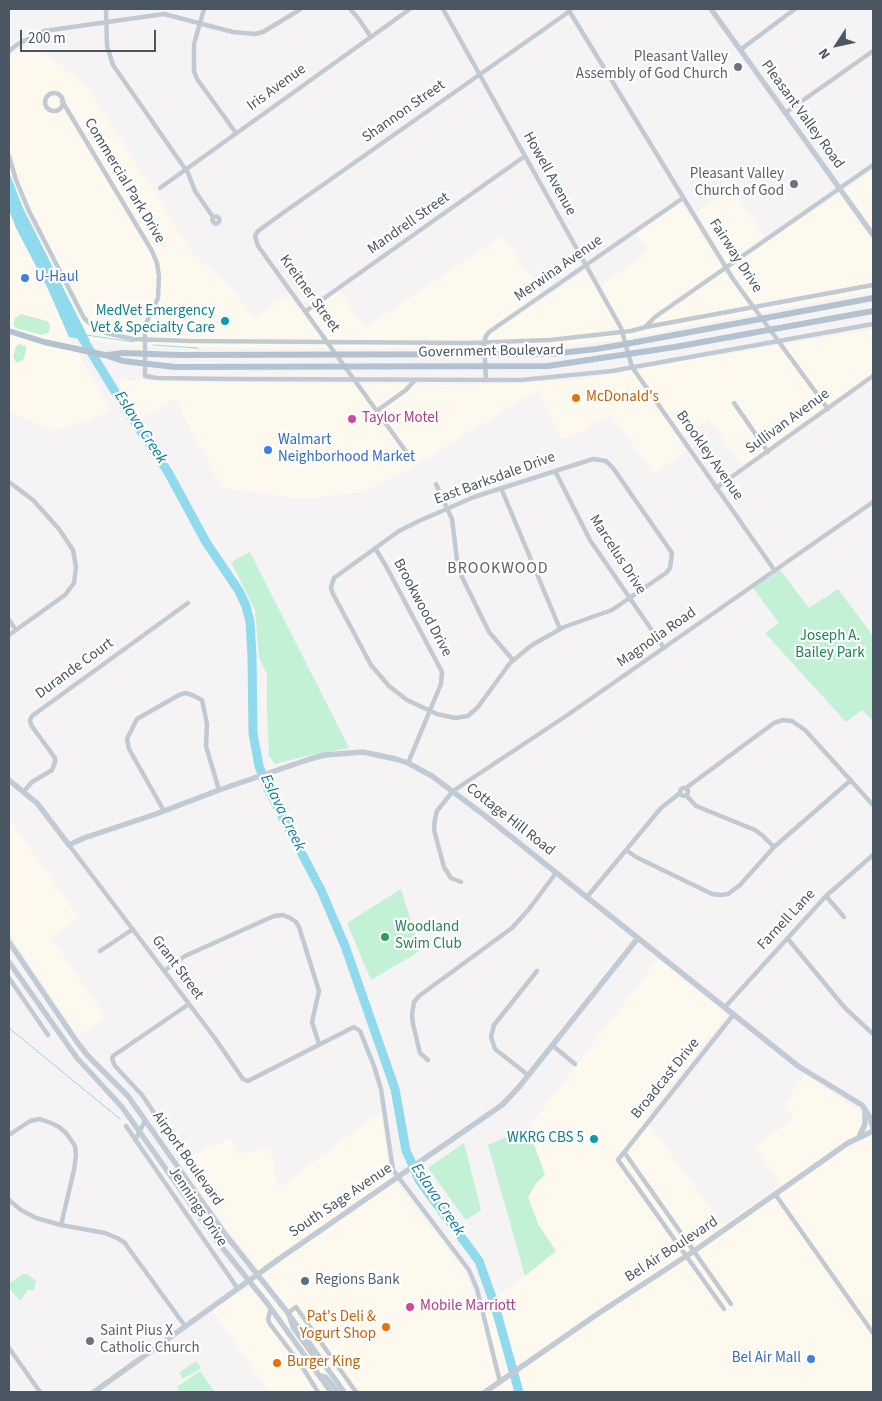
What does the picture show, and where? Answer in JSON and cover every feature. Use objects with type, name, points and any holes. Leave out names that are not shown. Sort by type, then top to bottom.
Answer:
[{"type":"main road","name":"Government Boulevard","points":[[105,355],[124,353],[338,356],[550,354],[626,344],[873,298]]},
{"type":"main road","name":"Government Boulevard","points":[[9,331],[123,361],[175,366],[548,366],[675,347],[873,311]]},
{"type":"street","points":[[106,9],[107,46],[113,65],[186,170],[195,191],[213,218]]},
{"type":"street","points":[[204,9],[194,44],[194,71],[197,79],[236,133]]},
{"type":"street","points":[[9,51],[18,44],[44,31],[164,14],[233,32],[254,34],[263,32],[301,9]]},
{"type":"street","points":[[350,9],[370,37]]},
{"type":"street","name":"Iris Avenue","points":[[160,188],[410,9]]},
{"type":"street","name":"Howell Avenue","points":[[443,9],[622,332],[628,354]]},
{"type":"street","name":"Pleasant Valley Road","points":[[710,9],[873,235]]},
{"type":"street","points":[[740,50],[794,9]]},
{"type":"street","name":"Shannon Street","points":[[255,236],[258,231],[280,215],[569,10]]},
{"type":"street","name":"Fairway Drive","points":[[569,10],[726,267],[777,341],[828,409]]},
{"type":"street","points":[[785,113],[873,51]]},
{"type":"street","points":[[53,93],[58,94],[62,101],[61,107],[56,110],[50,110],[45,103],[46,97],[53,93]]},
{"type":"street","name":"Commercial Park Drive","points":[[62,101],[152,251],[157,263],[159,276],[158,298],[147,321],[146,364]]},
{"type":"street","points":[[9,156],[16,180],[29,211],[84,318],[96,329],[133,339],[328,342],[550,340],[622,332],[873,284]]},
{"type":"street","name":"Mandrell Street","points":[[306,312],[525,156]]},
{"type":"street","points":[[646,327],[655,317],[873,165]]},
{"type":"street","name":"Merwina Avenue","points":[[484,342],[489,332],[683,198]]},
{"type":"street","name":"Kreitner Street","points":[[255,236],[258,246],[378,410],[412,460]]},
{"type":"street","name":"Government Boulevard","points":[[146,364],[146,376],[157,378],[228,380],[521,380],[632,368],[873,324]]},
{"type":"street","points":[[484,342],[486,380]]},
{"type":"street","name":"Brookley Avenue","points":[[628,354],[632,368],[775,571]]},
{"type":"street","name":"Sullivan Avenue","points":[[716,488],[873,376]]},
{"type":"street","points":[[378,410],[406,390],[415,380]]},
{"type":"street","points":[[734,403],[768,452]]},
{"type":"street","name":"East Barksdale Drive","points":[[429,711],[397,693],[381,678],[371,665],[332,592],[332,581],[339,573],[399,531],[474,497],[594,459],[606,461],[672,554],[670,568],[666,573],[630,599]]},
{"type":"street","name":"Marcelus Drive","points":[[555,471],[590,540],[664,648]]},
{"type":"street","points":[[9,482],[33,500],[59,529],[73,550],[76,567],[74,583],[65,595],[9,636]]},
{"type":"street","points":[[436,484],[454,527],[457,560],[461,575],[489,632],[514,660]]},
{"type":"street","points":[[501,488],[560,629]]},
{"type":"street","name":"Magnolia Road","points":[[461,882],[451,878],[444,867],[434,830],[438,811],[453,791],[664,648],[873,502]]},
{"type":"street","name":"Brookwood Drive","points":[[375,548],[442,672],[441,684],[408,763]]},
{"type":"street","points":[[429,711],[447,717],[462,718],[468,716],[478,707],[514,660],[532,645],[560,629],[612,610],[630,599]]},
{"type":"street","name":"Durande Court","points":[[24,791],[32,782],[52,770],[55,762],[55,758],[31,725],[30,720],[32,716],[188,603]]},
{"type":"street","points":[[9,620],[16,630]]},
{"type":"street","points":[[164,811],[129,749],[127,739],[137,719],[179,695],[186,693],[199,697],[202,700],[207,724],[206,746],[219,790]]},
{"type":"street","points":[[587,897],[661,808],[680,793],[681,789],[686,788],[778,721],[792,721],[805,730],[873,805]]},
{"type":"street","name":"Cottage Hill Road","points":[[69,845],[310,759],[363,752],[408,763],[432,776],[453,791],[798,1066],[865,1108],[873,1119]]},
{"type":"street","name":"Grant Street","points":[[9,780],[37,803],[189,1004],[243,1079],[248,1081],[354,1027],[360,1031],[381,1089],[393,1170],[398,1177]]},
{"type":"street","points":[[626,850],[636,857],[712,894],[721,895],[733,891],[774,846],[851,780]]},
{"type":"street","points":[[686,788],[688,792],[686,795]]},
{"type":"street","points":[[680,793],[686,795],[701,808],[755,830],[774,846]]},
{"type":"street","points":[[62,836],[80,840]]},
{"type":"street","name":"Farnell Lane","points":[[726,1007],[826,896],[873,855]]},
{"type":"street","points":[[428,1060],[420,1053],[413,1024],[414,1002],[419,996],[512,928],[556,873]]},
{"type":"street","points":[[826,896],[844,918]]},
{"type":"street","points":[[164,971],[185,956],[274,916],[282,915],[290,918],[299,927],[319,991],[312,1022],[319,1044]]},
{"type":"street","points":[[100,952],[132,929]]},
{"type":"street","name":"South Sage Avenue","points":[[94,1392],[249,1280],[502,1105],[552,1046],[638,938]]},
{"type":"street","points":[[788,939],[845,1008],[873,1034]]},
{"type":"street","name":"Airport Boulevard","points":[[9,942],[77,1042],[88,1056],[128,1096],[225,1234],[288,1313],[344,1392]]},
{"type":"street","name":"Airport Boulevard","points":[[9,962],[77,1058],[114,1096],[217,1241],[300,1343],[331,1392]]},
{"type":"street","points":[[528,1075],[495,1049],[491,1037],[494,1024],[537,971]]},
{"type":"street","points":[[9,978],[48,1035]]},
{"type":"street","points":[[189,1004],[113,1056],[112,1059],[115,1066],[142,1095],[190,1166]]},
{"type":"street","name":"Broadcast Drive","points":[[644,1197],[618,1160],[734,1014]]},
{"type":"street","points":[[552,1046],[575,1064]]},
{"type":"street","points":[[865,1108],[873,1129]]},
{"type":"street","points":[[859,1137],[865,1124],[865,1108]]},
{"type":"street","points":[[9,1135],[30,1121],[40,1120],[51,1122],[59,1127],[75,1146],[74,1170],[61,1225]]},
{"type":"street","points":[[135,1140],[145,1121]]},
{"type":"street","name":"Jennings Drive","points":[[126,1126],[238,1289]]},
{"type":"street","name":"Bel Air Boulevard","points":[[485,1392],[599,1313],[694,1251],[848,1143],[873,1129]]},
{"type":"street","points":[[624,1152],[731,1304]]},
{"type":"street","points":[[398,1177],[469,1270],[477,1289],[500,1382]]},
{"type":"street","points":[[184,1194],[192,1187]]},
{"type":"street","points":[[652,1192],[644,1197],[724,1309]]},
{"type":"street","points":[[775,1194],[873,1333]]},
{"type":"street","points":[[9,1200],[21,1210],[36,1218],[61,1225],[105,1233],[124,1242],[185,1326]]},
{"type":"street","points":[[323,1363],[300,1343],[288,1313],[296,1307],[355,1392]]},
{"type":"street","points":[[271,1309],[268,1319],[270,1324],[318,1392]]},
{"type":"street","points":[[289,1349],[300,1343]]},
{"type":"street","points":[[9,1348],[40,1392]]},
{"type":"street","points":[[319,1375],[326,1377],[338,1392]]},
{"type":"shaded area","points":[[32,41],[89,89],[193,254],[228,284],[255,318],[290,293],[305,315],[339,291],[365,328],[502,235],[545,298],[590,268],[600,287],[649,251],[636,233],[681,203],[690,217],[732,188],[767,241],[873,171],[873,291],[618,340],[542,349],[176,348],[90,341],[23,208],[9,172],[9,57]]},
{"type":"shaded area","points":[[9,210],[70,339],[112,412],[55,430],[9,413]]},
{"type":"shaded area","points":[[873,329],[873,373],[743,466],[708,419],[679,440],[686,451],[654,475],[610,413],[581,433],[561,439],[538,390],[411,468],[364,492],[302,499],[222,488],[175,399],[141,419],[117,380],[460,385],[575,380]]},
{"type":"shaded area","points":[[9,818],[79,918],[51,938],[106,1017],[78,1037],[9,933]]},
{"type":"shaded area","points":[[658,959],[728,1015],[645,1118],[723,1225],[781,1185],[755,1147],[793,1118],[784,1104],[805,1075],[862,1112],[873,1127],[873,1392],[269,1392],[212,1310],[263,1277],[179,1161],[231,1138],[238,1154],[270,1147],[278,1188],[381,1112],[390,1175],[466,1272],[478,1312],[556,1251],[538,1224],[528,1197],[537,1182],[545,1175],[528,1128]]},
{"type":"green space","points":[[21,314],[47,321],[50,324],[49,332],[42,335],[16,328],[13,325],[15,318]]},
{"type":"green space","points":[[19,344],[26,346],[26,351],[23,360],[16,363],[13,356]]},
{"type":"green space","points":[[250,552],[349,748],[275,764],[269,756],[267,674],[259,658],[255,610],[231,562]]},
{"type":"green space","name":"Joseph A. Bailey Park","points":[[780,570],[809,608],[838,589],[873,636],[873,721],[862,710],[846,722],[765,633],[779,623],[753,588]]},
{"type":"green space","name":"Woodland Swim Club","points":[[401,889],[420,951],[371,980],[347,923]]},
{"type":"green space","points":[[528,1128],[545,1175],[537,1182],[528,1197],[538,1224],[556,1251],[525,1276],[488,1145]]},
{"type":"green space","points":[[464,1143],[481,1210],[466,1220],[428,1168]]},
{"type":"green space","points":[[23,1274],[27,1274],[36,1281],[34,1290],[28,1290],[20,1301],[9,1288],[11,1282]]},
{"type":"green space","points":[[196,1361],[201,1368],[183,1379],[179,1373]]},
{"type":"green space","points":[[200,1371],[215,1392],[181,1392],[177,1387]]},
{"type":"water","points":[[9,172],[23,208],[90,341],[69,337],[47,287],[16,228],[9,210]]},
{"type":"waterway","name":"Eslava Creek","points":[[78,331],[122,403],[168,472],[206,542],[239,591],[246,606],[250,622],[252,656],[253,733],[259,766],[269,791],[321,890],[345,946],[395,1089],[406,1151],[419,1180],[479,1261],[495,1306],[519,1392]]},
{"type":"waterway","points":[[86,335],[134,342]]},
{"type":"waterway","points":[[153,345],[198,348]]},
{"type":"waterway","points":[[9,1028],[120,1119]]},
{"type":"place","name":"Pleasant Valley Assembly of God Church","points":[[738,67]]},
{"type":"place","name":"Pleasant Valley Church of God","points":[[794,184]]},
{"type":"place","name":"U-Haul","points":[[25,278]]},
{"type":"place","name":"MedVet Emergency Vet & Specialty Care","points":[[225,321]]},
{"type":"place","name":"McDonald's","points":[[576,398]]},
{"type":"place","name":"Taylor Motel","points":[[352,419]]},
{"type":"place","name":"Walmart Neighborhood Market","points":[[268,450]]},
{"type":"place","name":"Woodland Swim Club","points":[[385,937]]},
{"type":"place","name":"WKRG CBS 5","points":[[594,1139]]},
{"type":"place","name":"Regions Bank","points":[[305,1281]]},
{"type":"place","name":"Mobile Marriott","points":[[410,1307]]},
{"type":"place","name":"Pat's Deli & Yogurt Shop","points":[[386,1327]]},
{"type":"place","name":"Saint Pius X Catholic Church","points":[[90,1341]]},
{"type":"place","name":"Bel Air Mall","points":[[811,1359]]},
{"type":"place","name":"Burger King","points":[[277,1363]]},
{"type":"district","name":"BROOKWOOD","points":[[498,569]]}]
